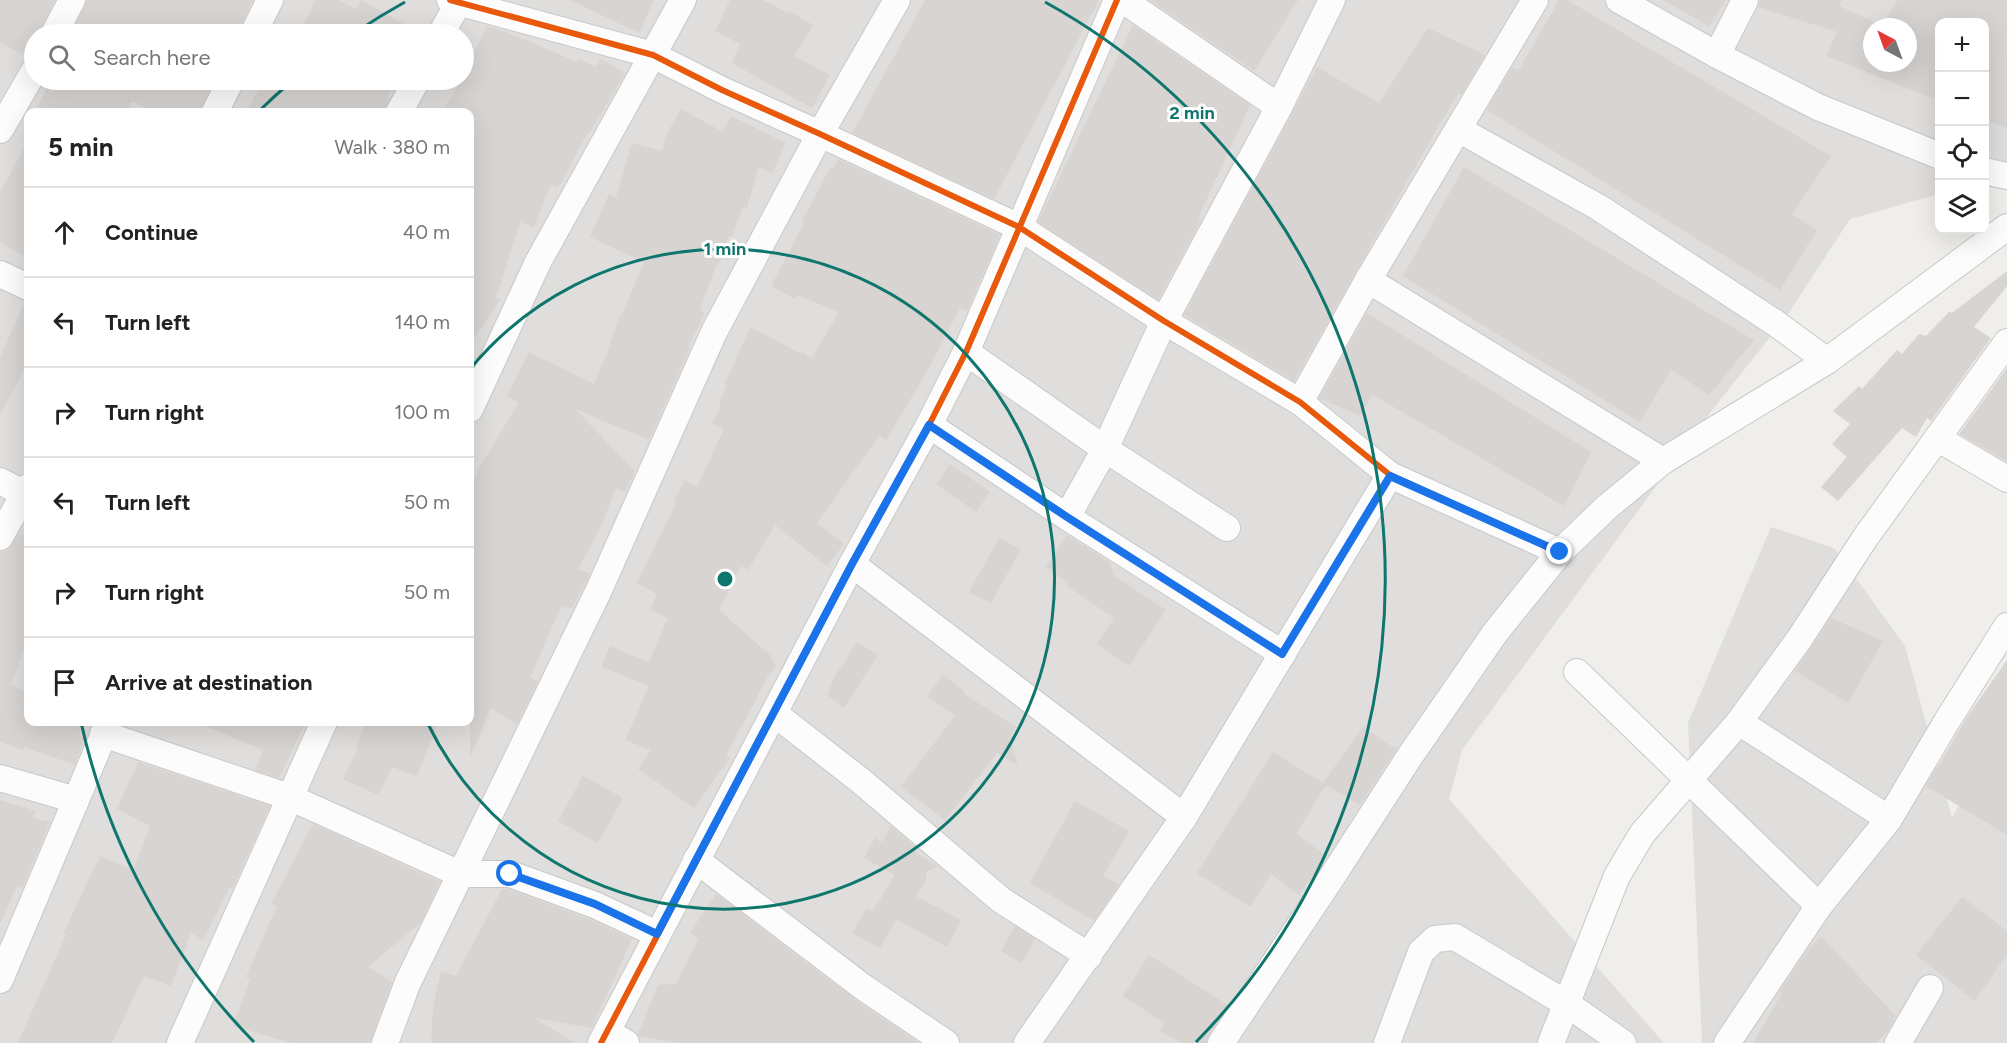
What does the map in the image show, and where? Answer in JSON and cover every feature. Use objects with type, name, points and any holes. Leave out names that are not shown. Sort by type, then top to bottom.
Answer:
[{"type":"street","points":[[59,24],[72,0]]},
{"type":"street","points":[[258,24],[270,0]]},
{"type":"street","points":[[474,400],[538,262],[683,0]]},
{"type":"street","points":[[385,1043],[408,982],[598,592],[714,332],[820,134],[897,0]]},
{"type":"street","points":[[611,1039],[657,934],[966,352],[1117,0]]},
{"type":"street","points":[[1123,0],[1279,107]]},
{"type":"street","points":[[1067,517],[1105,449],[1164,321],[1279,107],[1332,0]]},
{"type":"street","points":[[1300,402],[1368,280],[1535,0]]},
{"type":"street","points":[[1619,0],[1717,55],[1818,107],[1935,154]]},
{"type":"street","points":[[1717,55],[1745,0]]},
{"type":"street","points":[[446,24],[456,1],[653,56],[1018,227],[1164,321],[1300,402],[1390,476],[1560,552]]},
{"type":"street","points":[[0,130],[24,88]]},
{"type":"street","points":[[216,108],[226,90]]},
{"type":"street","points":[[401,108],[411,90]]},
{"type":"street","points":[[1458,129],[1598,207],[1774,322],[1827,361]]},
{"type":"street","points":[[1989,172],[2007,176]]},
{"type":"street","points":[[1221,1043],[1410,756],[1495,633],[1560,552],[1607,507],[1663,462],[1827,361],[2007,227]]},
{"type":"street","points":[[0,274],[24,285]]},
{"type":"street","points":[[1368,280],[1663,462]]},
{"type":"street","points":[[1551,1043],[1617,876],[1642,834],[1739,722],[1800,638],[1865,538],[2007,342]]},
{"type":"street","points":[[966,352],[1105,449],[1227,528]]},
{"type":"street","points":[[929,425],[1067,517],[1282,654]]},
{"type":"street","points":[[1937,438],[2007,479]]},
{"type":"street","points":[[1028,1043],[1184,817],[1390,476]]},
{"type":"street","points":[[0,481],[24,489]]},
{"type":"street","points":[[0,537],[24,495]]},
{"type":"street","points":[[852,564],[1184,817]]},
{"type":"street","points":[[1727,1043],[1819,906],[1889,819],[2007,626]]},
{"type":"street","points":[[1577,672],[1819,906]]},
{"type":"street","points":[[775,714],[861,781],[1001,900],[1089,956]]},
{"type":"street","points":[[1739,722],[1889,819]]},
{"type":"street","points":[[181,1043],[322,726]]},
{"type":"street","points":[[0,980],[106,728],[289,797],[460,874],[510,874],[595,904],[657,934]]},
{"type":"street","points":[[0,778],[76,800]]},
{"type":"street","points":[[696,860],[863,987],[946,1043]]},
{"type":"street","points":[[1387,1043],[1421,951],[1435,939],[1455,937],[1567,1004],[1623,1043]]},
{"type":"street","points":[[1898,1043],[1930,988]]},
{"type":"shaded area","points":[[0,0],[2007,0],[2007,175],[1989,180],[1989,18],[1935,18],[1935,195],[1850,219],[1786,317],[1713,409],[1462,750],[1449,799],[1664,1043],[0,1043]]},
{"type":"shaded area","points":[[1771,527],[1834,548],[1905,646],[1952,818],[2007,715],[2007,1043],[1702,1043],[1688,723]]},
{"type":"building","points":[[0,0],[55,0],[43,24],[24,24],[22,54],[0,42]]},
{"type":"building","points":[[87,0],[253,0],[241,24],[76,24]]},
{"type":"building","points":[[315,0],[338,0],[356,9],[361,0],[404,24],[304,24]]},
{"type":"building","points":[[570,0],[654,0],[639,33]]},
{"type":"building","points":[[730,0],[763,0],[813,25],[794,56],[830,75],[812,108],[732,63],[740,44],[715,31]]},
{"type":"building","points":[[925,0],[1099,0],[994,199],[852,133]]},
{"type":"building","points":[[1150,0],[1298,0],[1254,71]]},
{"type":"building","points":[[1559,0],[1567,0],[1831,156],[1792,214],[1817,230],[1780,290],[1487,110],[1512,67],[1519,70]]},
{"type":"building","points":[[1663,0],[1726,0],[1709,26]]},
{"type":"building","points":[[1760,0],[1842,0],[1839,6],[1865,18],[1863,18],[1863,71],[1826,56],[1837,32],[1758,7]]},
{"type":"building","points":[[1897,0],[2007,0],[2007,128],[1989,121],[1989,18],[1935,18],[1935,99],[1867,72],[1917,72],[1917,18],[1887,18]]},
{"type":"building","points":[[1133,25],[1250,105],[1198,218],[1201,220],[1158,300],[1038,222]]},
{"type":"building","points":[[487,26],[577,62],[578,59],[596,67],[601,59],[625,73],[558,188],[551,184],[534,228],[520,222],[496,298],[501,299],[474,338],[474,108],[445,108],[455,90],[474,90],[474,53]]},
{"type":"building","points":[[1428,28],[1485,55],[1462,94],[1459,93],[1438,127],[1294,381],[1184,315],[1317,67],[1379,103]]},
{"type":"building","points":[[46,90],[210,90],[202,108],[145,108],[132,101],[128,108],[37,108]]},
{"type":"building","points":[[258,90],[391,90],[386,108],[248,108]]},
{"type":"building","points":[[681,109],[723,132],[731,116],[786,143],[772,173],[759,167],[747,208],[743,207],[732,237],[729,236],[719,264],[717,263],[700,310],[705,313],[688,347],[690,348],[649,440],[575,409],[635,471],[625,492],[616,488],[601,526],[578,569],[590,574],[572,608],[561,607],[530,678],[538,681],[517,724],[491,708],[470,758],[470,726],[474,726],[474,481],[519,402],[507,396],[529,352],[594,384],[620,314],[622,315],[644,262],[590,237],[609,194],[616,197],[632,143],[662,151],[666,135]]},
{"type":"building","points":[[24,148],[24,257],[0,242],[0,193]]},
{"type":"building","points":[[838,159],[1000,235],[967,311],[960,308],[925,375],[886,440],[879,436],[817,523],[844,544],[827,566],[775,525],[748,570],[741,566],[719,610],[770,655],[776,667],[768,676],[726,756],[730,758],[694,808],[638,769],[651,750],[625,740],[649,686],[601,667],[610,646],[649,662],[668,618],[650,610],[657,594],[637,583],[685,480],[697,487],[724,429],[712,423],[721,405],[719,404],[727,385],[725,384],[750,327],[812,358],[839,312],[797,295],[795,299],[771,286],[831,166],[833,169]]},
{"type":"building","points":[[1464,167],[1754,340],[1709,395],[1671,370],[1640,422],[1403,276]]},
{"type":"building","points":[[2007,271],[2007,286],[1974,327],[1991,338],[1931,421],[1927,418],[1916,437],[1902,428],[1838,501],[1821,487],[1847,457],[1832,444],[1850,424],[1833,411],[1859,386],[1862,389],[1897,350],[1902,354],[1919,334],[1926,336],[1949,312],[1952,313]]},
{"type":"building","points":[[24,303],[24,370],[0,415],[0,358]]},
{"type":"building","points":[[1367,313],[1591,452],[1564,506],[1373,395],[1360,416],[1319,398]]},
{"type":"building","points":[[2007,368],[2007,462],[1959,434]]},
{"type":"building","points":[[950,464],[990,492],[976,512],[936,484]]},
{"type":"building","points":[[19,534],[24,536],[24,650],[11,685],[24,691],[24,726],[82,726],[79,735],[85,737],[75,765],[24,747],[23,750],[0,742],[0,552],[8,550]]},
{"type":"building","points":[[1067,535],[1109,562],[1113,575],[1166,610],[1129,666],[1097,644],[1114,618],[1067,586],[1069,583],[1046,567]]},
{"type":"building","points":[[999,538],[1021,549],[991,603],[969,592]]},
{"type":"building","points":[[1831,618],[1883,641],[1848,703],[1795,671]]},
{"type":"building","points":[[857,642],[878,655],[844,708],[828,696],[832,681]]},
{"type":"building","points":[[2007,660],[2007,835],[1926,786],[1967,717]]},
{"type":"building","points":[[943,675],[965,692],[964,694],[1016,727],[1009,739],[1018,765],[997,753],[945,820],[901,787],[955,716],[927,696]]},
{"type":"building","points":[[205,726],[304,726],[279,778],[255,770],[263,750]]},
{"type":"building","points":[[364,726],[437,726],[417,776],[392,767],[378,795],[343,779],[358,749],[356,748]]},
{"type":"building","points":[[1363,727],[1397,748],[1360,805],[1326,785],[1296,834],[1327,856],[1299,895],[1271,874],[1250,907],[1197,873],[1273,752],[1323,783]]},
{"type":"building","points":[[138,762],[270,806],[233,888],[230,887],[203,940],[191,933],[171,986],[144,976],[112,1043],[18,1043],[66,935],[63,934],[100,856],[133,870],[150,826],[117,809]]},
{"type":"building","points":[[583,776],[623,798],[598,843],[558,821]]},
{"type":"building","points":[[0,800],[36,811],[32,818],[50,822],[22,888],[17,886],[0,924]]},
{"type":"building","points":[[1075,801],[1129,831],[1103,876],[1119,884],[1094,921],[1030,883]]},
{"type":"building","points":[[313,824],[440,882],[421,922],[368,967],[392,982],[370,1043],[291,1043],[233,1026],[250,979],[246,977],[277,906],[271,904]]},
{"type":"building","points":[[891,826],[917,848],[915,852],[937,866],[926,872],[926,880],[916,896],[961,920],[947,947],[896,919],[880,948],[852,933],[866,909],[873,911],[895,875],[864,858],[875,838],[882,842]]},
{"type":"building","points":[[502,889],[589,919],[632,939],[592,1028],[534,1018],[575,1043],[431,1043],[433,1008],[441,971],[456,976]]},
{"type":"building","points":[[716,894],[854,999],[919,1043],[678,1043],[639,1036],[658,985],[676,984],[698,939],[690,932]]},
{"type":"building","points":[[1962,897],[2007,931],[2007,954],[1975,1001],[1916,955]]},
{"type":"building","points":[[1015,926],[1035,939],[1022,963],[1001,951]]},
{"type":"building","points":[[1821,936],[1896,1016],[1888,1030],[1877,1043],[1753,1043],[1782,993],[1780,991],[1805,954]]},
{"type":"building","points":[[1149,955],[1228,1005],[1206,1043],[1180,1043],[1160,1030],[1164,1023],[1123,996]]},
{"type":"cycle path","points":[[450,0],[653,55],[722,90],[1019,227],[1164,321],[1300,402],[1390,475],[1560,552]]},
{"type":"cycle path","points":[[601,1043],[966,352],[1117,0]]},
{"type":"route","points":[[510,874],[595,904],[657,934],[775,714],[852,564],[929,425],[1067,517],[1282,654],[1390,476],[1560,552]]}]
